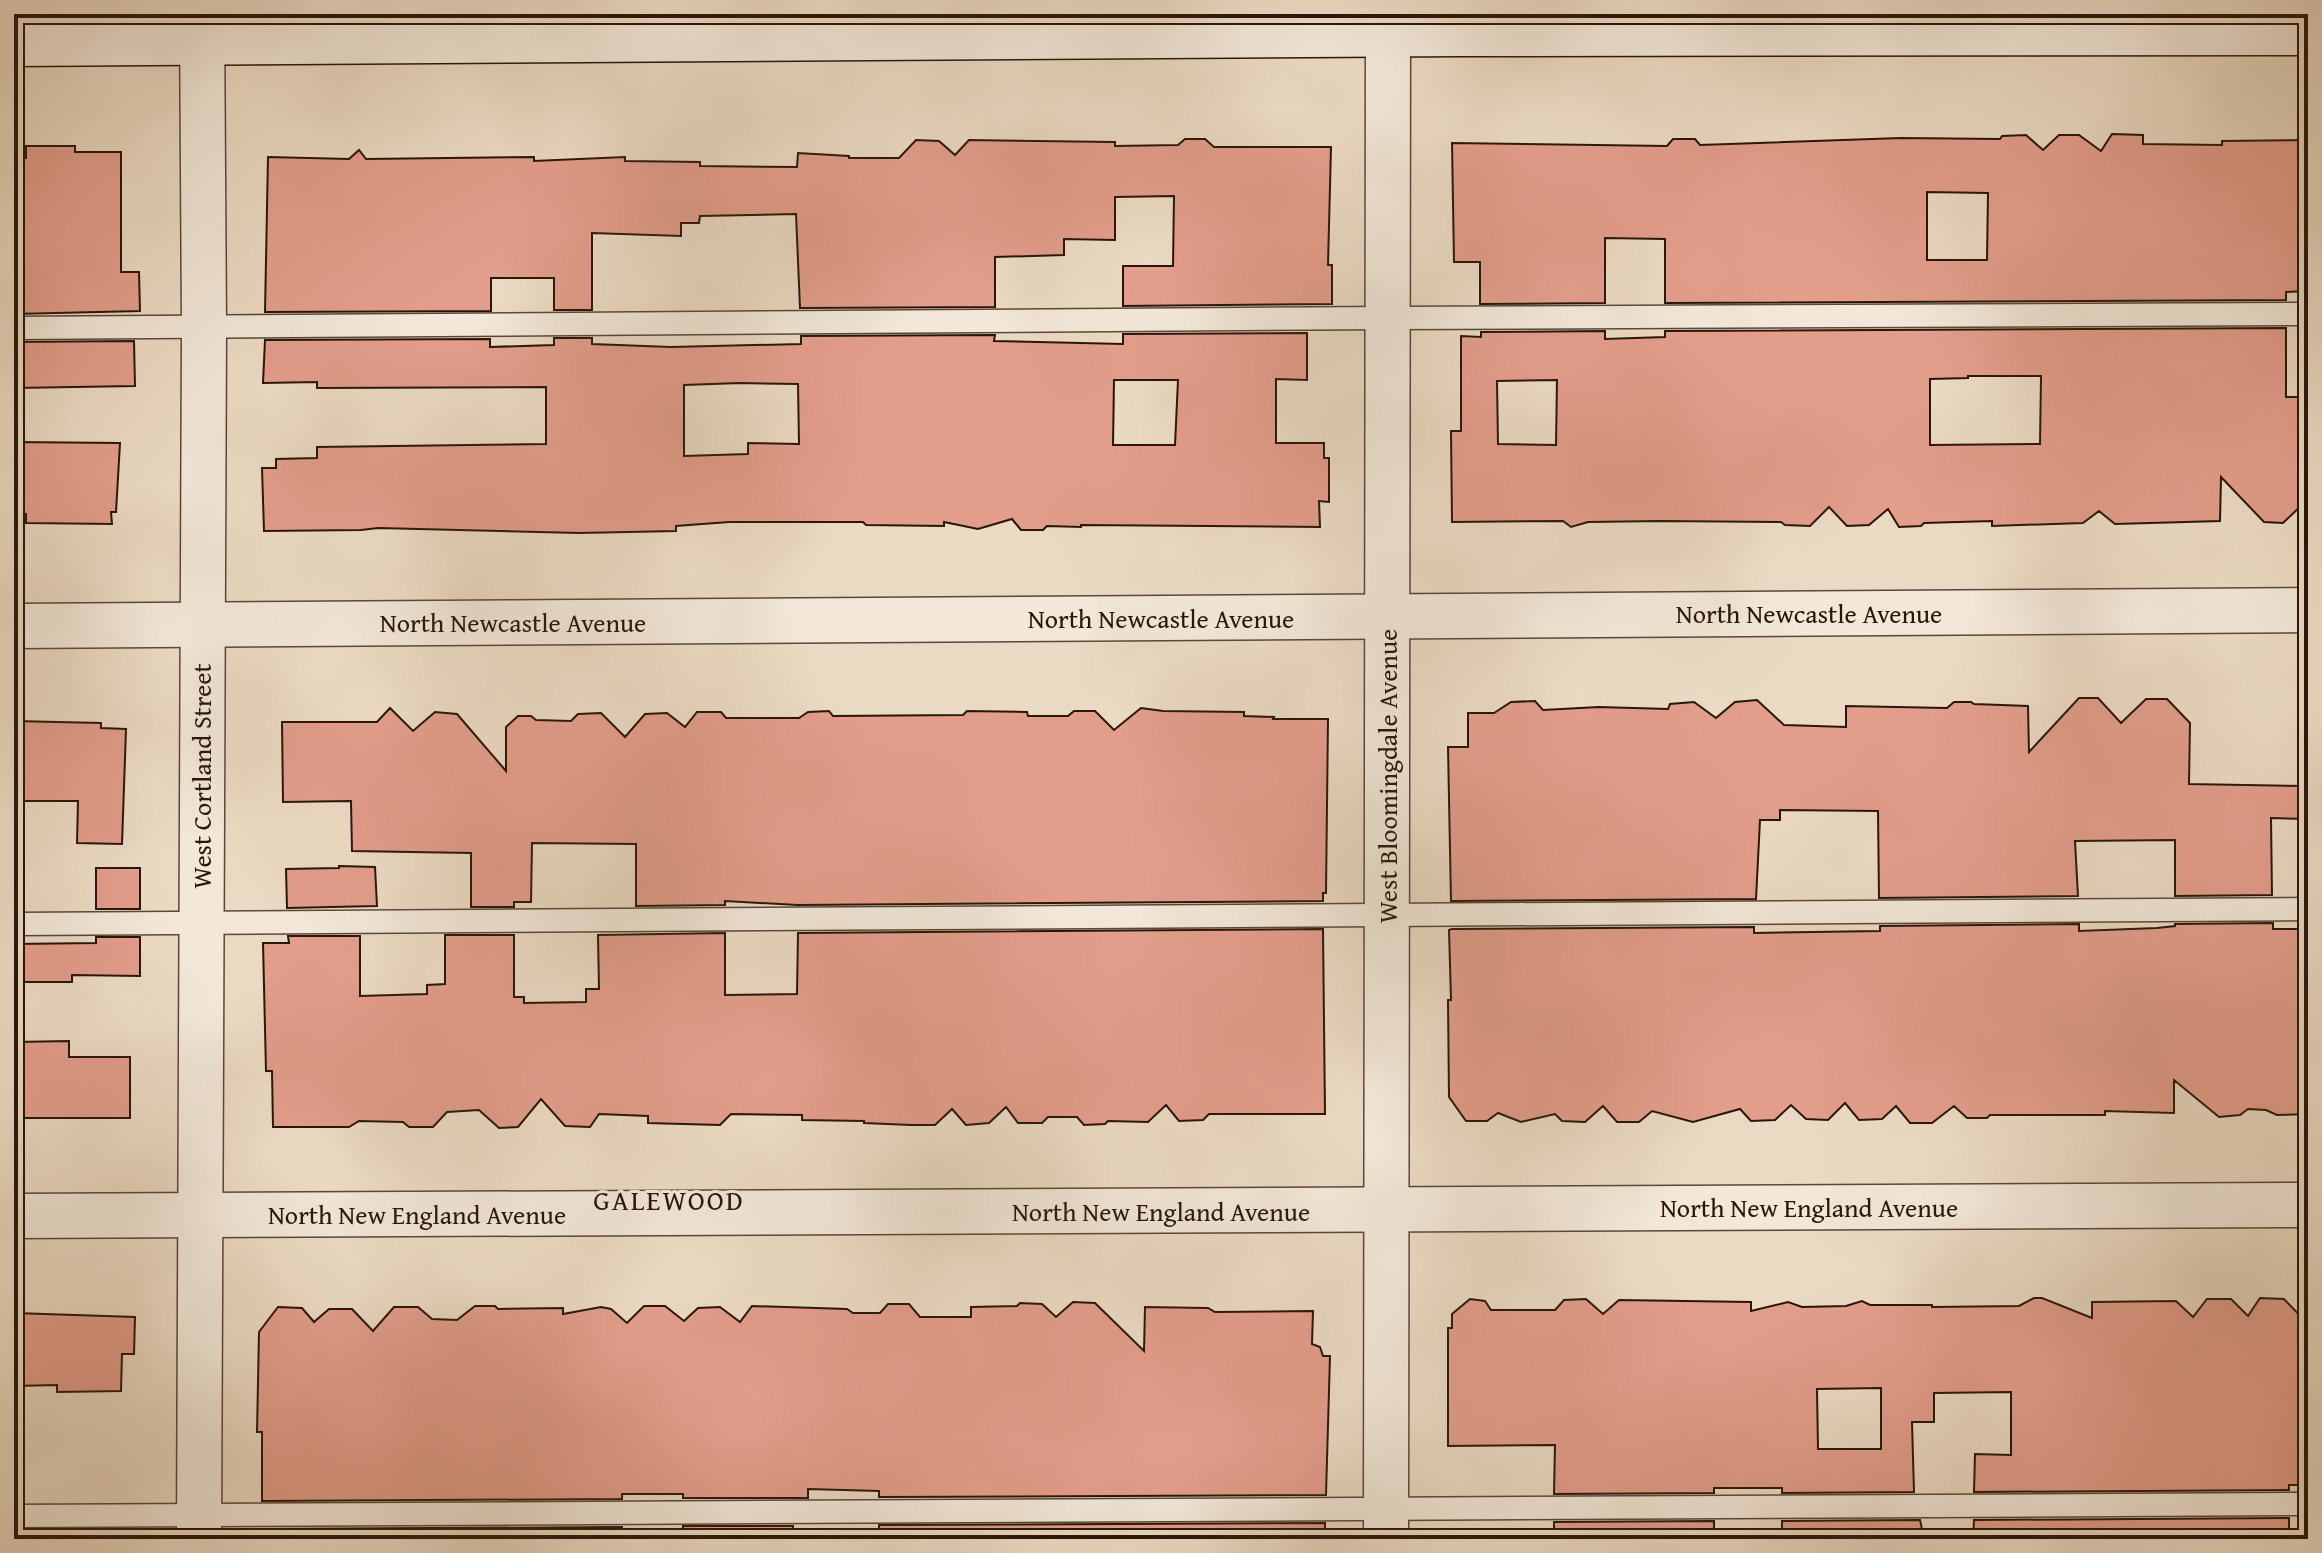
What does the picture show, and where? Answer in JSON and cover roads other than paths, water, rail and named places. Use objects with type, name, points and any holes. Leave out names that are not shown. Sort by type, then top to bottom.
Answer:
[{"type":"street","points":[[14,44],[202,28],[1388,24],[2308,33]]},
{"type":"street","name":"West Bloomingdale Avenue","points":[[1386,1524],[1388,24]]},
{"type":"street","name":"West Cortland Street","points":[[199,1527],[204,328],[202,28]]},
{"type":"street","name":"North Newcastle Avenue","points":[[14,626],[2308,610]]},
{"type":"street","name":"North New England Avenue","points":[[14,1216],[2308,1205]]},
{"type":"lane","points":[[14,328],[2308,314]]},
{"type":"lane","points":[[14,924],[2308,909]]},
{"type":"lane","points":[[14,1516],[199,1527],[1386,1524],[2308,1504]]},
{"type":"district","name":"GALEWOOD","points":[[669,1199]]}]
